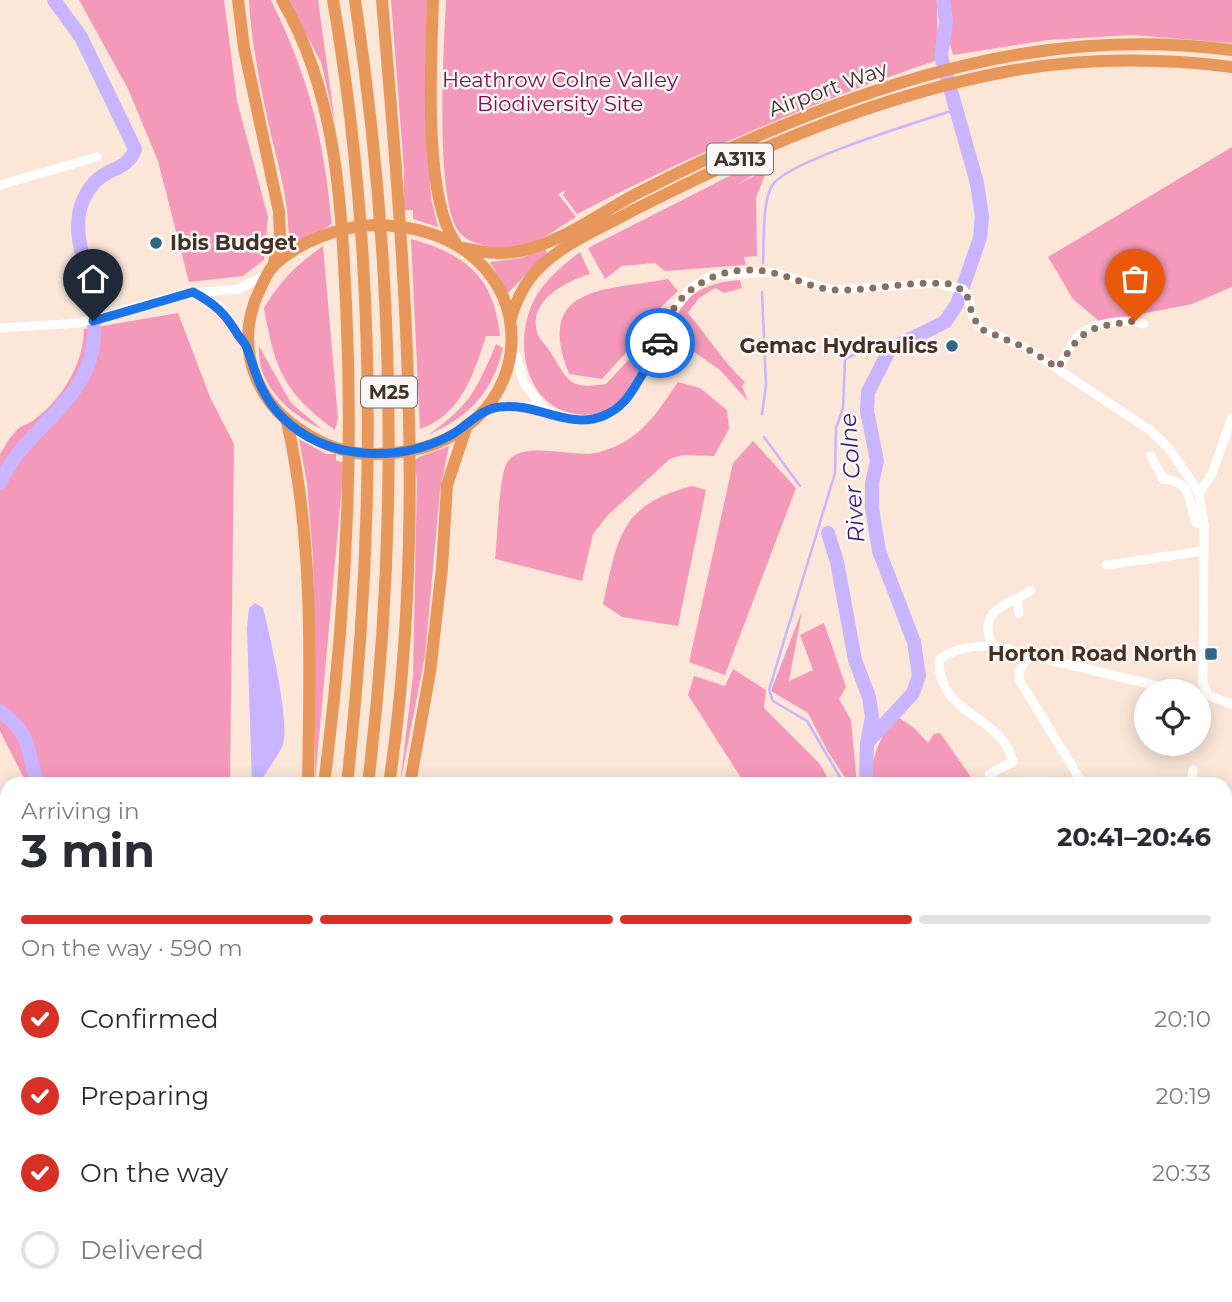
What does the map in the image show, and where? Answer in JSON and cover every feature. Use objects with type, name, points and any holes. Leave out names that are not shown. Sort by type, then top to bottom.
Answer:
[{"type":"highway","points":[[238,0],[244,48],[279,212],[279,237],[270,271],[255,300],[247,346],[260,388],[287,422],[337,448],[370,454],[419,448],[467,425],[484,410],[503,382],[513,346],[511,318],[492,276],[458,245],[444,224],[437,195],[430,64],[433,0]]},
{"type":"highway","name":"M25","points":[[282,0],[304,41],[322,97],[337,169],[343,243],[349,369],[349,510],[325,777]]},
{"type":"highway","name":"M25","points":[[333,0],[359,202],[368,412],[362,629],[348,777]]},
{"type":"highway","name":"M25","points":[[355,0],[379,195],[389,419],[386,575],[369,777]]},
{"type":"highway","name":"M25","points":[[383,0],[404,285],[407,422],[406,618],[401,698],[390,777]]},
{"type":"highway","name":"Airport Way","points":[[458,245],[503,254],[542,245],[722,152],[823,110],[957,66],[1031,51],[1092,45],[1145,44],[1232,50]]},
{"type":"highway","name":"Airport Way","points":[[511,318],[524,286],[540,267],[603,227],[760,150],[888,102],[960,81],[1013,71],[1117,61],[1232,67]]},
{"type":"highway","points":[[270,271],[316,239],[363,226],[386,225],[419,231],[458,245]]},
{"type":"highway","points":[[287,422],[303,517],[307,578],[308,777]]},
{"type":"highway","points":[[411,777],[430,673],[442,568],[447,485],[467,425]]},
{"type":"street","points":[[0,185],[97,157]]},
{"type":"street","points":[[0,328],[79,323],[193,292],[239,289],[270,271]]},
{"type":"street","points":[[663,352],[660,341],[673,312],[691,288],[713,275],[772,272],[834,290],[950,284],[966,292],[973,317],[981,329],[1026,348],[1158,436],[1199,494],[1204,525],[1202,679]]},
{"type":"street","points":[[193,292],[221,308],[247,346]]},
{"type":"street","points":[[1058,368],[1078,336],[1089,329],[1135,321],[1144,324]]},
{"type":"street","points":[[513,346],[524,383],[544,410]]},
{"type":"street","points":[[663,352],[684,357]]},
{"type":"street","points":[[484,410],[508,406],[544,410],[579,421],[612,412],[632,395],[653,360],[663,352]]},
{"type":"street","points":[[1199,494],[1212,474],[1232,417]]},
{"type":"street","points":[[1151,456],[1163,479],[1175,480],[1183,485],[1191,500],[1196,523],[1204,525]]},
{"type":"street","points":[[1110,561],[1203,551]]},
{"type":"street","points":[[993,647],[986,628],[990,617],[1001,606],[1031,591]]},
{"type":"street","points":[[1017,600],[1019,613]]},
{"type":"street","points":[[989,774],[1013,762],[1011,754],[996,731],[958,708],[939,675],[939,660],[950,654],[993,647],[1017,652],[1026,658],[1048,660],[1134,680]]},
{"type":"street","points":[[1026,658],[1019,671],[1020,681],[1079,777]]},
{"type":"street","points":[[1211,698],[1232,704]]},
{"type":"street","points":[[1192,777],[1193,770]]},
{"type":"green space","points":[[79,0],[224,0],[237,101],[268,217],[264,260],[243,276],[189,282],[158,161],[128,89]]},
{"type":"green space","points":[[249,0],[271,0],[305,83],[324,163],[332,224],[288,250],[288,215],[258,70]]},
{"type":"green space","points":[[287,0],[318,0],[335,123],[321,62]]},
{"type":"green space","points":[[391,0],[427,0],[425,83],[431,198],[438,227],[413,219],[413,210],[404,210],[404,170]]},
{"type":"green space","name":"Heathrow Colne Valley Biodiversity Site","points":[[446,0],[937,0],[938,60],[844,93],[754,130],[577,214],[563,195],[566,190],[558,194],[576,217],[526,246],[496,247],[479,244],[464,237],[451,214],[446,188],[442,121]]},
{"type":"green space","points":[[948,0],[1232,0],[1232,43],[1132,35],[1048,40],[953,55],[947,34]]},
{"type":"green space","points":[[1232,147],[1232,287],[1192,304],[1100,322],[1073,299],[1048,257]]},
{"type":"green space","points":[[757,162],[765,167],[737,185],[767,169],[756,198],[757,256],[744,257],[746,265],[665,271],[655,263],[622,266],[605,279],[588,248]]},
{"type":"green space","points":[[411,239],[447,252],[474,271],[491,298],[500,336],[486,336],[471,378],[456,403],[434,423],[420,429]]},
{"type":"green space","points":[[323,246],[338,418],[335,430],[304,404],[284,378],[272,348],[264,308],[290,274]]},
{"type":"green space","points":[[545,248],[547,253],[508,293],[490,262],[521,258]]},
{"type":"green space","points":[[580,252],[590,274],[552,294],[538,310],[536,321],[539,337],[565,376],[576,384],[606,384],[645,342],[650,352],[634,385],[620,402],[605,411],[587,415],[557,408],[544,398],[527,368],[524,350],[528,314],[539,291],[561,267]]},
{"type":"green space","points":[[668,279],[678,291],[645,322],[639,338],[602,379],[569,374],[561,345],[561,323],[569,308],[582,297],[600,291]]},
{"type":"green space","points":[[740,280],[742,288],[724,293],[715,288],[699,298],[688,313],[729,366],[745,382],[742,386],[748,401],[720,370],[674,338],[679,312],[694,294],[715,284]]},
{"type":"green space","points":[[178,313],[210,397],[234,444],[230,777],[23,777],[0,731],[0,454],[16,431],[45,411],[62,391],[76,367],[84,329]]},
{"type":"green space","points":[[496,344],[503,348],[499,364],[486,390],[456,420],[428,435],[454,415],[470,396]]},
{"type":"green space","points":[[259,346],[291,403],[322,429],[298,416],[277,397],[263,373]]},
{"type":"green space","points":[[678,382],[700,388],[727,410],[729,429],[714,456],[682,455],[670,459],[608,515],[593,534],[582,581],[495,559],[501,488],[505,467],[511,458],[533,451],[589,454],[614,447],[646,425]]},
{"type":"green space","points":[[299,439],[326,454],[336,454],[336,460],[344,463],[315,777],[313,557],[307,484]]},
{"type":"green space","points":[[753,441],[796,488],[725,675],[689,662],[733,463]]},
{"type":"green space","points":[[449,446],[440,490],[425,656],[401,777],[413,676],[417,478],[413,462],[419,457]]},
{"type":"green space","points":[[692,486],[706,490],[678,626],[622,617],[603,604],[613,560],[626,527],[649,503]]},
{"type":"green space","points":[[802,611],[789,681],[813,670],[800,635],[824,623],[846,687],[839,699],[851,720],[856,777],[845,777],[808,713],[771,691]]},
{"type":"green space","points":[[733,669],[766,690],[764,708],[820,764],[827,777],[741,777],[688,695],[694,676],[725,686]]},
{"type":"green space","points":[[895,715],[914,728],[928,743],[934,734],[940,733],[971,777],[872,777],[881,740]]},
{"type":"shaded area","points":[[255,603],[263,608],[284,721],[282,747],[263,777],[252,777],[247,628],[249,608]]},
{"type":"waterway","points":[[54,0],[81,37],[135,149],[128,161],[95,182],[84,198],[79,214],[80,246],[94,313]]},
{"type":"waterway","name":"River Colne","points":[[867,743],[913,693],[919,676],[914,642],[879,551],[872,508],[872,483],[877,461],[867,411],[868,392],[890,349],[945,322],[957,304],[980,238],[982,217],[977,183],[941,56],[946,21],[943,0]]},
{"type":"waterway","name":"River Colne","points":[[763,263],[764,222],[769,191],[785,174],[831,152],[957,109]]},
{"type":"waterway","name":"River Colne","points":[[762,292],[766,385],[762,414]]},
{"type":"waterway","points":[[0,483],[11,463],[72,393],[84,374],[92,352],[94,327]]},
{"type":"waterway","points":[[840,777],[807,721],[773,701],[769,690],[835,473],[836,428],[843,408],[845,359],[866,349],[890,349]]},
{"type":"waterway","name":"River Colne","points":[[764,437],[800,486]]},
{"type":"waterway","name":"River Colne","points":[[828,533],[837,562],[855,660],[869,697],[872,717],[867,743],[866,777]]},
{"type":"waterway","points":[[0,711],[24,737],[36,777]]},
{"type":"way so far","points":[[660,343],[665,325],[680,301],[702,280],[713,275],[759,271],[772,272],[834,290],[950,284],[966,292],[973,317],[981,329],[1017,343],[1058,368],[1078,336],[1089,329],[1135,321]]},
{"type":"place","name":"Ibis Budget","points":[[156,243]]},
{"type":"place","name":"Gemac Hydraulics","points":[[952,346]]},
{"type":"place","name":"Horton Road North","points":[[1211,654]]},
{"type":"route","points":[[93,321],[181,293],[193,292],[221,308],[233,324],[247,346],[252,370],[260,388],[287,422],[326,444],[347,451],[370,454],[395,453],[438,442],[467,425],[484,410],[499,407],[544,410],[579,421],[601,417],[622,405],[632,395],[653,360],[663,352],[660,343]]}]
